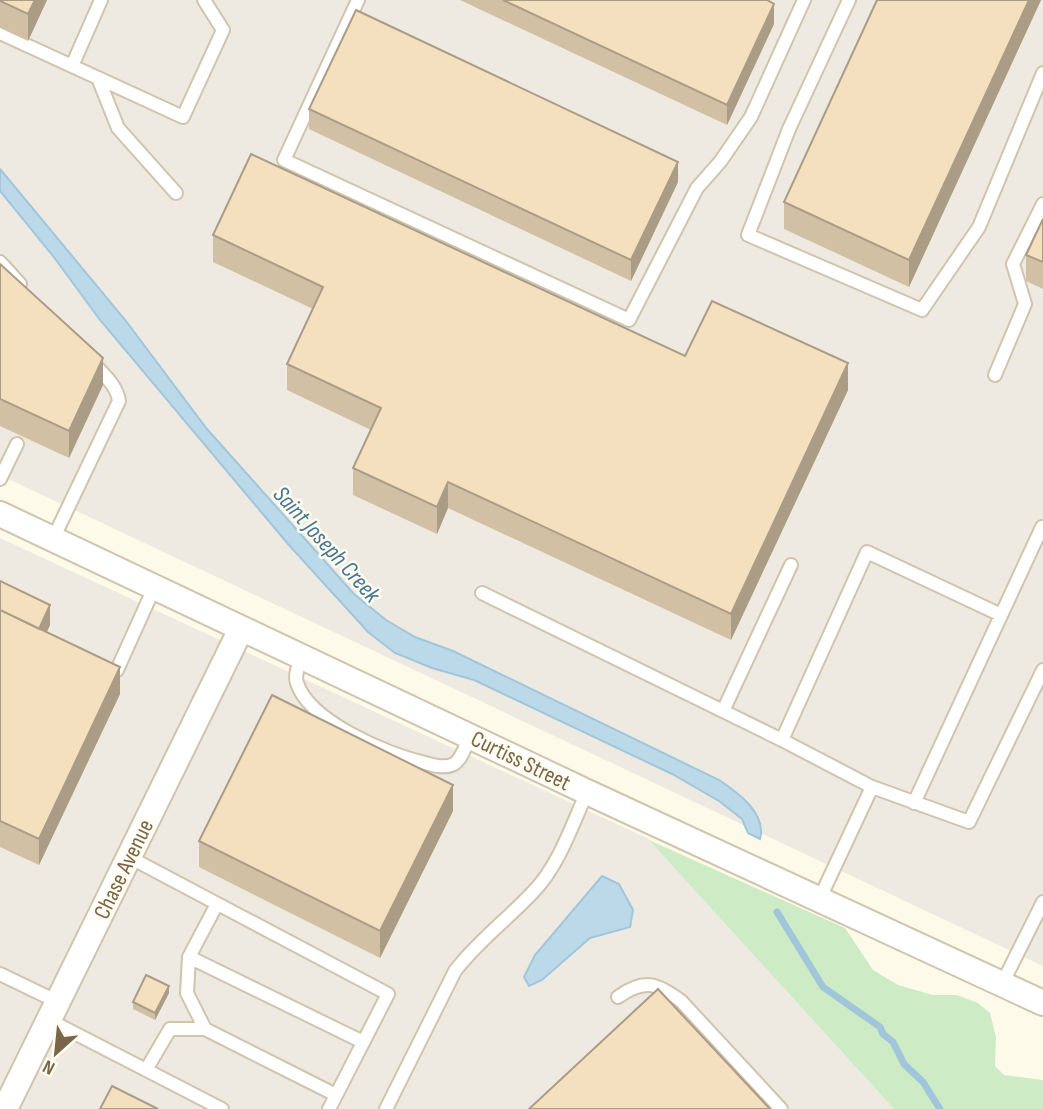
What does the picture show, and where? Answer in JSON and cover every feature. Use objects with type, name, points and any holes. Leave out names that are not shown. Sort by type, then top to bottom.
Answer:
[{"type":"street","name":"Curtiss Street","points":[[0,514],[587,792],[1043,1003]]},
{"type":"street","name":"Chase Avenue","points":[[5,1109],[241,629]]},
{"type":"lane","points":[[72,66],[101,0]]},
{"type":"lane","points":[[0,33],[183,117],[223,30],[204,0]]},
{"type":"lane","points":[[358,0],[284,160],[629,320],[697,188],[720,162],[751,117],[804,0]]},
{"type":"lane","points":[[849,0],[789,129],[748,235],[922,310],[979,227],[1043,73]]},
{"type":"lane","points":[[98,78],[118,128],[176,193]]},
{"type":"lane","points":[[995,375],[1025,304],[1013,264],[1043,204]]},
{"type":"lane","points":[[0,262],[28,292]]},
{"type":"lane","points":[[53,540],[119,401],[118,393],[110,382],[83,352]]},
{"type":"lane","points":[[0,479],[18,444]]},
{"type":"lane","points":[[914,803],[1042,527]]},
{"type":"lane","points":[[782,740],[867,552],[1001,615]]},
{"type":"lane","points":[[723,711],[791,565]]},
{"type":"lane","points":[[117,670],[154,588]]},
{"type":"lane","points":[[482,593],[872,787],[969,822],[1043,670]]},
{"type":"lane","points":[[301,656],[295,678],[302,694],[328,718],[365,742],[405,758],[438,766],[451,765],[458,761],[470,736]]},
{"type":"lane","points":[[819,900],[872,787]]},
{"type":"lane","points":[[386,1109],[455,971],[469,953],[536,890],[556,859],[587,792]]},
{"type":"lane","points":[[129,857],[388,994],[329,1109]]},
{"type":"lane","points":[[1002,984],[1043,902]]},
{"type":"lane","points":[[205,1029],[187,993],[190,957],[217,904]]},
{"type":"lane","points":[[190,957],[363,1042]]},
{"type":"lane","points":[[0,974],[146,1070],[222,1109]]},
{"type":"lane","points":[[618,997],[631,988],[646,985],[662,987],[681,1001],[781,1109]]},
{"type":"lane","points":[[146,1070],[170,1029],[205,1029],[336,1095]]},
{"type":"shaded area","points":[[0,0],[1043,0],[1043,966],[0,475]]},
{"type":"shaded area","points":[[0,538],[649,839],[894,1109],[0,1109]]},
{"type":"green space","points":[[649,840],[845,928],[873,970],[898,985],[933,995],[957,995],[978,1003],[990,1013],[996,1037],[995,1066],[1004,1075],[1043,1080],[1043,1109],[894,1109]]},
{"type":"water","points":[[0,169],[126,321],[207,429],[354,594],[386,620],[415,637],[453,651],[719,780],[742,797],[755,812],[761,829],[760,839],[748,833],[742,819],[719,801],[672,774],[474,680],[432,668],[395,653],[368,632],[288,544],[100,320],[0,191]]},
{"type":"water","points":[[602,876],[619,884],[633,910],[630,927],[590,938],[542,980],[529,986],[524,977],[535,955]]},
{"type":"building","points":[[0,0],[35,0],[28,14]]},
{"type":"building","points":[[503,0],[767,0],[774,4],[727,105]]},
{"type":"building","points":[[877,0],[1029,0],[909,260],[784,202]]},
{"type":"building","points":[[356,10],[678,162],[631,260],[309,109]]},
{"type":"building","points":[[251,154],[685,356],[712,301],[848,363],[731,614],[448,482],[437,507],[353,468],[381,408],[287,364],[323,287],[213,235]]},
{"type":"building","points":[[1043,219],[1043,262],[1026,255]]},
{"type":"building","points":[[0,264],[103,358],[69,431],[0,399]]},
{"type":"building","points":[[0,581],[50,605],[39,629],[0,610]]},
{"type":"building","points":[[0,610],[120,667],[39,839],[0,821]]},
{"type":"building","points":[[272,695],[453,785],[380,931],[199,841]]},
{"type":"building","points":[[146,975],[169,986],[155,1013],[133,1002]]},
{"type":"building","points":[[658,989],[770,1109],[529,1109]]},
{"type":"building","points":[[112,1086],[158,1109],[100,1109]]},
{"type":"waterway","name":"Saint Joseph Creek","points":[[777,912],[823,987],[880,1027],[883,1034],[893,1042],[904,1064],[923,1082],[940,1109]]}]
